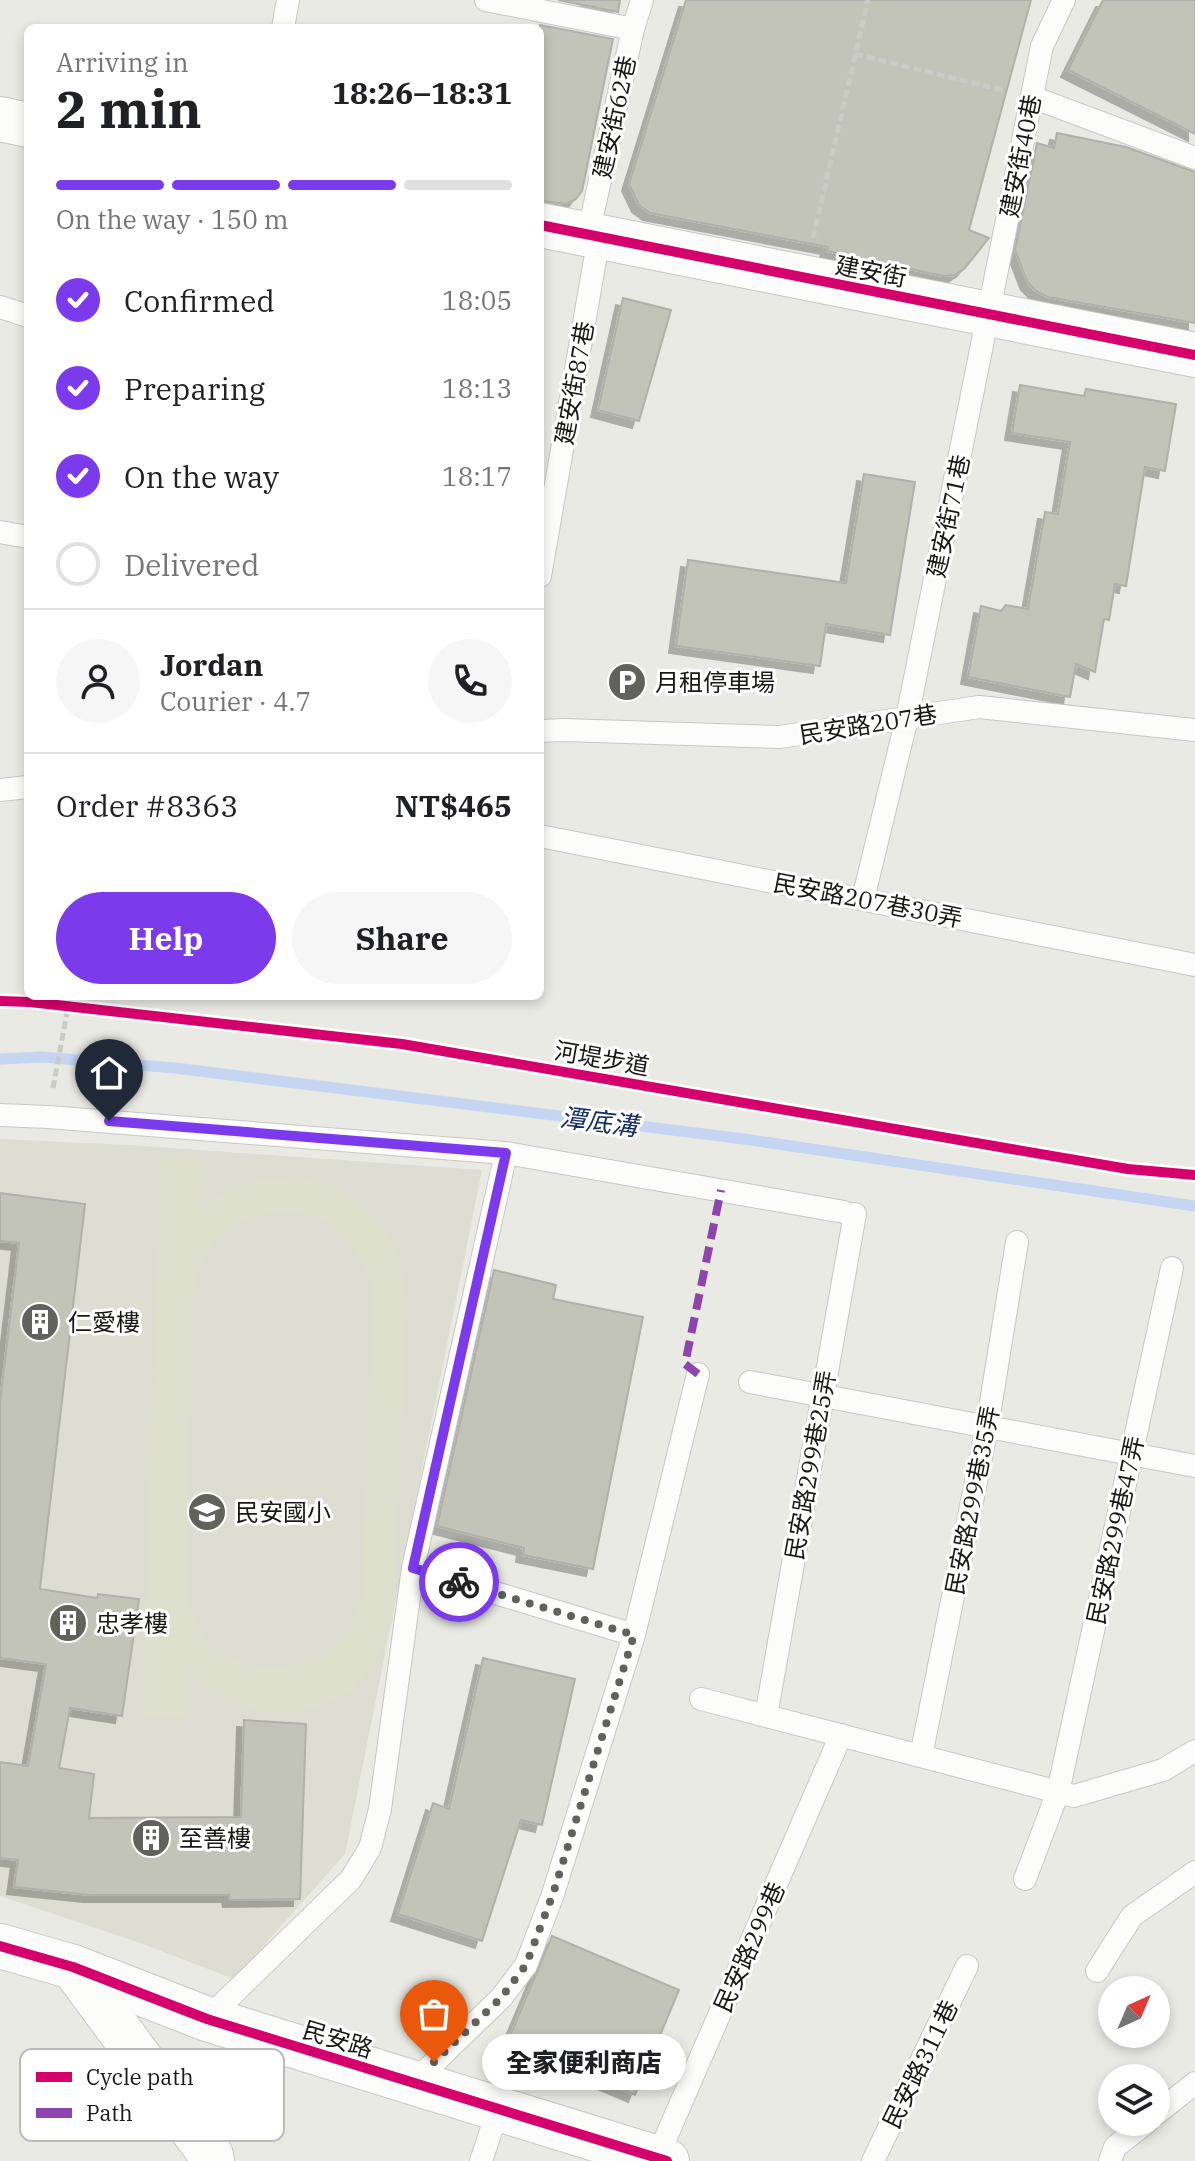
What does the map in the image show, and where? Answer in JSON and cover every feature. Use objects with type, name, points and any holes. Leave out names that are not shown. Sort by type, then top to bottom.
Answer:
[{"type":"street","points":[[0,119],[24,124]]},
{"type":"street","name":"建安街","points":[[544,226],[1195,355]]},
{"type":"street","name":"民安路","points":[[0,1946],[73,1967],[207,2019],[662,2160]]},
{"type":"street","points":[[73,1967],[133,2049]]},
{"type":"street","points":[[201,2141],[212,2161]]},
{"type":"lane","points":[[284,24],[288,0]]},
{"type":"lane","points":[[486,0],[633,29]]},
{"type":"lane","name":"建安街62巷","points":[[594,236],[633,29],[642,0]]},
{"type":"lane","name":"建安街40巷","points":[[989,315],[1042,46],[1064,0]]},
{"type":"lane","points":[[1032,97],[1195,158]]},
{"type":"lane","name":"建安街87巷","points":[[544,528],[550,457],[594,236]]},
{"type":"lane","points":[[0,307],[24,315]]},
{"type":"lane","name":"建安街71巷","points":[[863,899],[907,718],[989,315]]},
{"type":"lane","points":[[0,532],[24,536]]},
{"type":"lane","name":"民安路207巷","points":[[544,731],[780,737],[979,707],[1195,730]]},
{"type":"lane","points":[[0,790],[24,787]]},
{"type":"lane","name":"民安路207巷30弄","points":[[544,837],[1195,965]]},
{"type":"lane","points":[[0,1115],[506,1153],[413,1568],[380,1809],[370,1848],[351,1879],[207,2019]]},
{"type":"lane","name":"民安路299巷25弄","points":[[506,1153],[850,1213],[823,1397],[766,1716]]},
{"type":"lane","name":"民安路299巷35弄","points":[[921,1756],[987,1427],[1017,1242]]},
{"type":"lane","name":"民安路299巷47弄","points":[[1025,1879],[1058,1792],[1172,1268]]},
{"type":"lane","points":[[412,2084],[501,1998],[526,1965],[553,1894],[634,1635],[698,1374]]},
{"type":"lane","points":[[750,1382],[1195,1466]]},
{"type":"lane","points":[[413,1568],[634,1635]]},
{"type":"lane","points":[[701,1699],[1074,1796],[1163,1770],[1195,1751]]},
{"type":"lane","name":"民安路299巷","points":[[662,2160],[841,1735]]},
{"type":"lane","points":[[1097,1971],[1132,1916],[1195,1872]]},
{"type":"lane","name":"民安路311巷","points":[[873,2161],[967,1966]]},
{"type":"lane","points":[[1170,2103],[1195,2083]]},
{"type":"lane","points":[[481,2161],[498,2110]]},
{"type":"lane","points":[[1110,2161],[1115,2147],[1129,2136]]},
{"type":"path","points":[[804,278],[868,0]]},
{"type":"path","points":[[855,54],[1032,97]]},
{"type":"path","points":[[55,1005],[83,1009]]},
{"type":"path","points":[[51,1102],[68,1007]]},
{"type":"shaded area","name":"民安國小","points":[[0,1139],[482,1170],[345,1854],[234,1979],[140,1943],[0,1896]]},
{"type":"green space","points":[[161,1158],[201,1160],[199,1215],[233,1187],[259,1180],[302,1177],[340,1189],[373,1214],[397,1252],[407,1296],[393,1620],[378,1658],[350,1691],[324,1705],[289,1713],[249,1709],[206,1687],[186,1665],[183,1717],[142,1715]],"holes":[[[286,1211],[318,1217],[338,1230],[359,1256],[373,1287],[362,1597],[351,1627],[339,1642],[323,1654],[305,1663],[266,1668],[229,1658],[213,1646],[196,1623],[186,1597],[193,1292],[200,1265],[214,1242],[234,1224],[259,1214]]]},
{"type":"building","points":[[558,0],[620,0],[618,12]]},
{"type":"building","points":[[686,0],[1031,0],[969,230],[989,238],[964,269],[955,275],[943,276],[827,251],[828,247],[650,213],[639,205],[629,184]]},
{"type":"building","points":[[1103,0],[1195,0],[1195,134],[1068,70]]},
{"type":"building","points":[[544,26],[613,39],[582,191],[576,199],[566,204],[544,201]]},
{"type":"building","points":[[1057,133],[1126,147],[1195,172],[1195,323],[1048,297],[1028,283],[1015,250],[1037,143],[1054,148]]},
{"type":"building","points":[[623,298],[671,310],[639,421],[598,410]]},
{"type":"building","points":[[1020,385],[1084,396],[1086,389],[1176,404],[1165,471],[1145,467],[1126,586],[1115,584],[1109,620],[1104,619],[1095,672],[1076,664],[1070,697],[968,677],[981,606],[1001,611],[1006,605],[1028,609],[1045,512],[1058,514],[1070,442],[1012,433]]},
{"type":"building","points":[[864,474],[915,482],[890,635],[826,624],[820,666],[676,646],[688,560],[846,583]]},
{"type":"building","points":[[0,1193],[85,1204],[40,1589],[97,1598],[98,1594],[139,1599],[122,1716],[70,1708],[59,1768],[94,1774],[89,1818],[241,1817],[244,1720],[306,1724],[300,1899],[230,1900],[229,1895],[90,1895],[14,1887],[18,1860],[0,1858],[0,1762],[28,1766],[46,1664],[0,1658],[0,1402],[19,1243],[0,1241]]},
{"type":"building","points":[[494,1270],[556,1285],[553,1299],[643,1317],[593,1569],[523,1555],[524,1548],[437,1526]]},
{"type":"building","points":[[483,1658],[575,1679],[542,1825],[521,1820],[482,1941],[398,1914],[433,1803],[449,1809]]},
{"type":"building","points":[[552,1936],[679,1990],[635,2095],[508,2041]]},
{"type":"waterway","name":"潭底溝","points":[[0,1059],[42,1057],[175,1068],[744,1139],[1195,1206]]},
{"type":"marked path","points":[[698,1374],[685,1364],[721,1190]]},
{"type":"cycle path","points":[[544,226],[1195,355]]},
{"type":"cycle path","name":"河堤步道","points":[[0,1001],[402,1044],[1128,1169],[1195,1175]]},
{"type":"cycle path","points":[[0,1946],[73,1967],[207,2019],[667,2161]]},
{"type":"way so far","points":[[434,2062],[501,1998],[526,1965],[553,1894],[634,1635],[459,1582]]},
{"type":"place","name":"月租停車場","points":[[627,682]]},
{"type":"place","name":"仁愛樓","points":[[40,1322]]},
{"type":"place","name":"民安國小","points":[[207,1512]]},
{"type":"place","name":"忠孝樓","points":[[68,1623]]},
{"type":"place","name":"至善樓","points":[[151,1838]]},
{"type":"place","name":"全家便利商店","points":[[434,2062]]},
{"type":"route","points":[[109,1121],[506,1153],[413,1568],[459,1582]]}]
